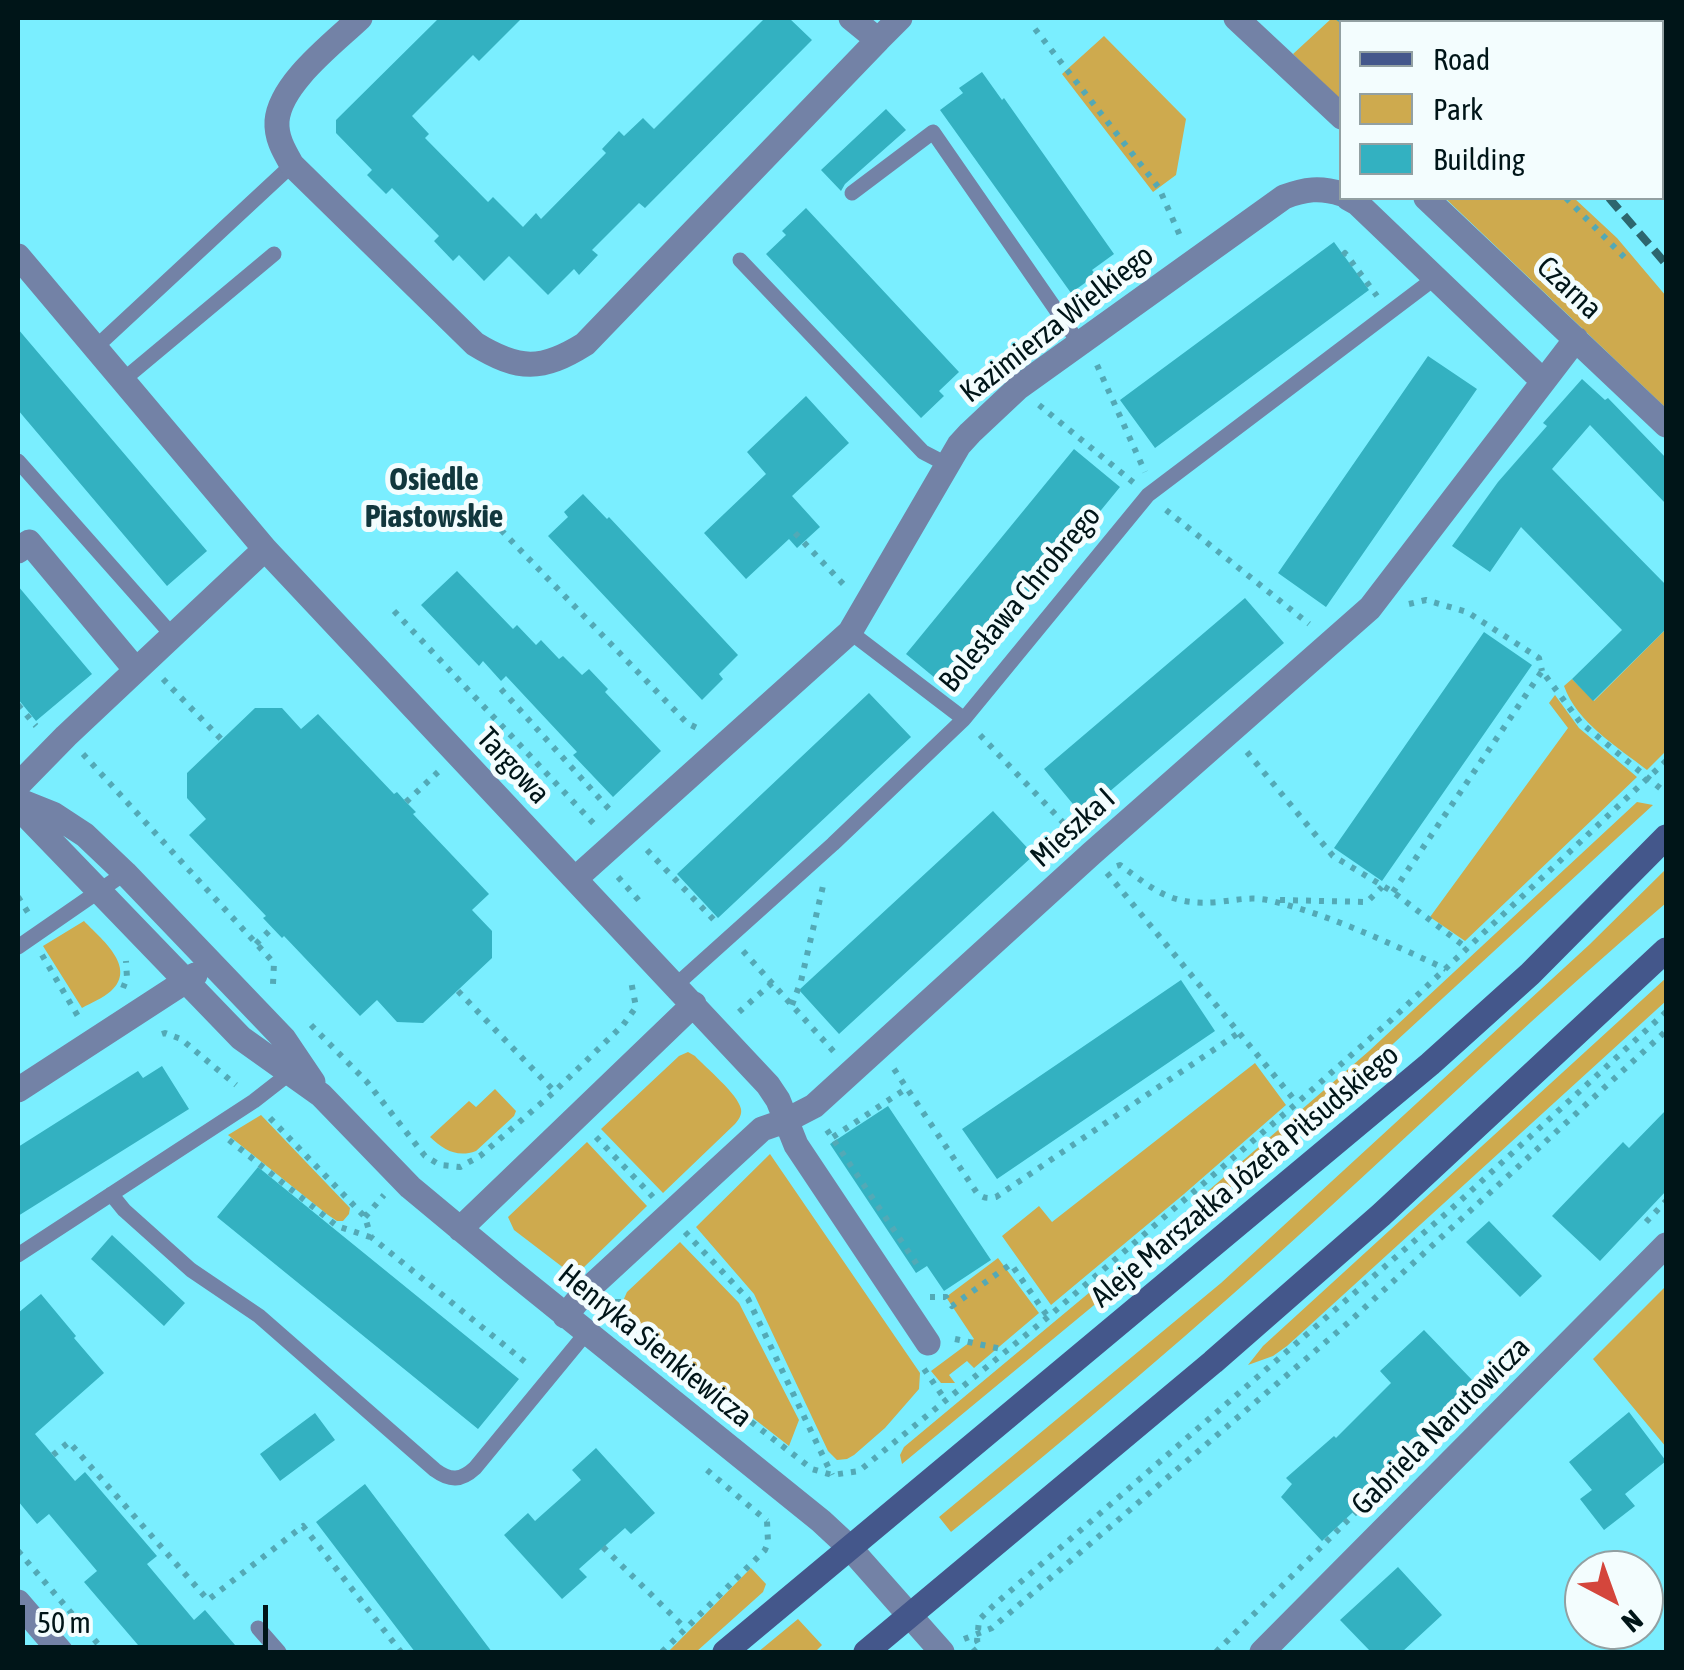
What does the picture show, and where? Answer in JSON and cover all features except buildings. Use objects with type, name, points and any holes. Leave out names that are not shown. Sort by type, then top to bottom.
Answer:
[{"type":"main road","name":"Aleje Marszałka Józefa Piłsudskiego","points":[[725,1652],[1430,1064],[1530,974],[1666,837]]},
{"type":"main road","points":[[866,1652],[1099,1459],[1325,1264],[1666,950]]},
{"type":"street","points":[[360,18],[308,68],[286,96],[277,120],[280,144],[292,165],[476,344],[502,360],[531,365],[560,359],[585,344],[900,18]]},
{"type":"street","points":[[851,18],[878,40]]},
{"type":"street","points":[[1236,18],[1339,114]]},
{"type":"street","name":"Kazimierza Wielkiego","points":[[575,880],[850,632],[959,446],[1019,387],[1087,350],[1194,261],[1284,196],[1320,188],[1339,194]]},
{"type":"street","name":"Kazimierza Wielkiego","points":[[1351,200],[1543,381]]},
{"type":"street","name":"Czarna","points":[[1428,200],[1666,425]]},
{"type":"street","name":"Targowa","points":[[18,256],[265,549],[774,1092],[804,1156],[928,1343]]},
{"type":"street","name":"Mieszka I","points":[[566,1316],[584,1292],[762,1129],[814,1106],[1370,608],[1576,340]]},
{"type":"street","points":[[18,551],[28,542],[141,665]]},
{"type":"street","points":[[18,785],[265,549]]},
{"type":"street","name":"Henryka Sienkiewicza","points":[[18,804],[70,823],[125,872],[284,1040],[296,1068]]},
{"type":"street","name":"Henryka Sienkiewicza","points":[[18,804],[240,1038],[296,1068],[410,1187],[822,1522],[910,1616],[950,1648]]},
{"type":"street","points":[[18,1090],[185,983],[210,962]]},
{"type":"street","points":[[460,1229],[694,1004]]},
{"type":"street","name":"Gabriela Narutowicza","points":[[1262,1652],[1666,1245]]},
{"type":"street","points":[[18,1602],[61,1652]]},
{"type":"lane","points":[[852,193],[933,132],[1087,350]]},
{"type":"lane","points":[[96,347],[292,165]]},
{"type":"lane","points":[[124,380],[274,254]]},
{"type":"lane","points":[[740,260],[924,452],[948,465]]},
{"type":"lane","name":"Bolesława Chrobrego","points":[[676,985],[964,719],[1148,496],[1434,278]]},
{"type":"lane","points":[[18,461],[173,636]]},
{"type":"lane","points":[[850,632],[964,719]]},
{"type":"lane","points":[[25,942],[125,872]]},
{"type":"lane","points":[[18,1255],[254,1101],[296,1068]]},
{"type":"lane","points":[[112,1194],[124,1210],[191,1270],[258,1316],[435,1470],[451,1478],[461,1479],[475,1468],[587,1332]]},
{"type":"lane","points":[[258,1628],[279,1652]]},
{"type":"path","points":[[1034,29],[1158,188],[1194,261]]},
{"type":"path","points":[[1568,200],[1628,262]]},
{"type":"path","points":[[1343,255],[1380,301],[1385,286]]},
{"type":"path","points":[[1087,350],[1147,478]]},
{"type":"path","points":[[501,530],[687,723],[697,729],[713,728]]},
{"type":"path","points":[[795,533],[849,590]]},
{"type":"path","points":[[1377,598],[1394,611],[1426,600],[1467,612],[1539,658],[1542,671],[1580,722],[1666,793]]},
{"type":"path","points":[[394,611],[614,844]]},
{"type":"path","points":[[141,665],[220,739]]},
{"type":"path","points":[[1394,892],[1542,671]]},
{"type":"path","points":[[501,689],[617,818]]},
{"type":"path","points":[[18,705],[40,731]]},
{"type":"path","points":[[964,719],[1079,839]]},
{"type":"path","points":[[1231,730],[1333,856],[1394,892],[1468,949]]},
{"type":"path","points":[[80,751],[274,963],[272,984],[282,994]]},
{"type":"path","points":[[406,802],[458,754]]},
{"type":"path","points":[[701,1383],[812,1469],[832,1475],[860,1471],[1048,1317],[1298,1103],[1666,761]]},
{"type":"path","points":[[792,1006],[833,844]]},
{"type":"path","points":[[1298,1103],[1103,868],[1120,865],[1176,901],[1210,903],[1251,898],[1367,902],[1382,886]]},
{"type":"path","points":[[149,899],[186,866]]},
{"type":"path","points":[[18,897],[30,916]]},
{"type":"path","points":[[1265,900],[1361,930],[1446,969]]},
{"type":"path","points":[[256,944],[272,928]]},
{"type":"path","points":[[25,942],[80,1018]]},
{"type":"path","points":[[120,992],[128,969],[122,953]]},
{"type":"path","points":[[305,1018],[366,1082],[424,1156],[460,1167],[480,1156],[554,1092],[632,1014],[636,998],[628,976]]},
{"type":"path","points":[[739,1012],[772,983]]},
{"type":"path","points":[[458,991],[748,1299],[832,1475]]},
{"type":"path","points":[[64,1028],[92,1010]]},
{"type":"path","points":[[972,1652],[983,1649],[977,1641],[979,1620],[994,1606],[1450,1212],[1666,1012]]},
{"type":"path","points":[[950,1648],[967,1636],[992,1628],[1349,1322],[1666,1031]]},
{"type":"path","points":[[153,1036],[166,1032],[181,1039],[254,1101],[366,1217],[371,1237]]},
{"type":"path","points":[[890,1064],[977,1193],[990,1199],[1240,1032]]},
{"type":"path","points":[[804,1156],[907,1088]]},
{"type":"path","points":[[212,1128],[337,1226],[371,1237],[534,1369],[568,1355]]},
{"type":"path","points":[[835,1141],[920,1269]]},
{"type":"path","points":[[943,1296],[952,1306],[1011,1264],[1048,1317]]},
{"type":"path","points":[[622,1322],[638,1334]]},
{"type":"path","points":[[928,1343],[955,1338],[1007,1350]]},
{"type":"path","points":[[53,1455],[69,1442],[208,1600],[303,1526],[401,1652]]},
{"type":"path","points":[[812,1469],[824,1456]]},
{"type":"path","points":[[698,1463],[767,1521]]},
{"type":"path","points":[[603,1547],[686,1629]]},
{"type":"path","points":[[18,1551],[105,1652]]},
{"type":"path","points":[[662,1652],[761,1556]]},
{"type":"green space","points":[[1332,18],[1429,18],[1339,20],[1339,98],[1293,54]]},
{"type":"green space","points":[[1104,36],[1186,119],[1176,175],[1153,192],[1062,74]]},
{"type":"green space","points":[[1447,200],[1576,200],[1617,238],[1666,296],[1666,408]]},
{"type":"green space","points":[[1666,629],[1666,751],[1647,770],[1588,723],[1564,686],[1572,679],[1594,701]]},
{"type":"green space","points":[[1555,695],[1579,728],[1637,777],[1465,941],[1430,917],[1568,728],[1549,703]]},
{"type":"green space","points":[[1637,802],[1653,805],[1357,1077],[1201,1213],[1193,1204],[1369,1051]]},
{"type":"green space","points":[[1666,869],[1666,903],[1228,1298],[951,1532],[939,1517],[1221,1283],[1589,945]]},
{"type":"green space","points":[[84,921],[114,953],[120,972],[111,991],[82,1008],[43,946]]},
{"type":"green space","points":[[1666,978],[1666,1001],[1287,1346],[1248,1365],[1263,1346]]},
{"type":"green space","points":[[688,1052],[728,1089],[739,1103],[741,1113],[735,1124],[663,1193],[601,1129]]},
{"type":"green space","points":[[1255,1063],[1286,1105],[1051,1305],[1002,1236],[1039,1206],[1052,1222]]},
{"type":"green space","points":[[495,1089],[516,1111],[476,1151],[451,1152],[430,1137],[469,1101],[476,1107]]},
{"type":"green space","points":[[261,1115],[350,1208],[343,1221],[328,1215],[228,1135]]},
{"type":"green space","points":[[587,1142],[647,1206],[581,1270],[569,1272],[514,1230],[508,1217]]},
{"type":"green space","points":[[770,1154],[920,1373],[919,1389],[885,1428],[847,1459],[837,1460],[828,1451],[754,1294],[696,1227]]},
{"type":"green space","points":[[680,1242],[739,1303],[799,1420],[789,1446],[626,1319],[623,1301],[627,1292]]},
{"type":"green space","points":[[998,1258],[1039,1313],[974,1368],[967,1361],[949,1375],[955,1383],[941,1383],[931,1371],[974,1339],[946,1297]]},
{"type":"green space","points":[[1120,1267],[1128,1277],[902,1464],[900,1455],[904,1447]]},
{"type":"green space","points":[[1666,1286],[1666,1447],[1593,1359]]},
{"type":"green space","points":[[751,1568],[766,1584],[763,1592],[696,1652],[668,1652]]},
{"type":"green space","points":[[798,1619],[822,1645],[815,1652],[758,1652]]},
{"type":"railway","points":[[1664,144],[1666,147]]},
{"type":"railway","points":[[1664,180],[1666,184]]},
{"type":"railway","points":[[1611,200],[1666,264]]},
{"type":"district","name":"Osiedle Piastowskie","points":[[434,498]]}]
